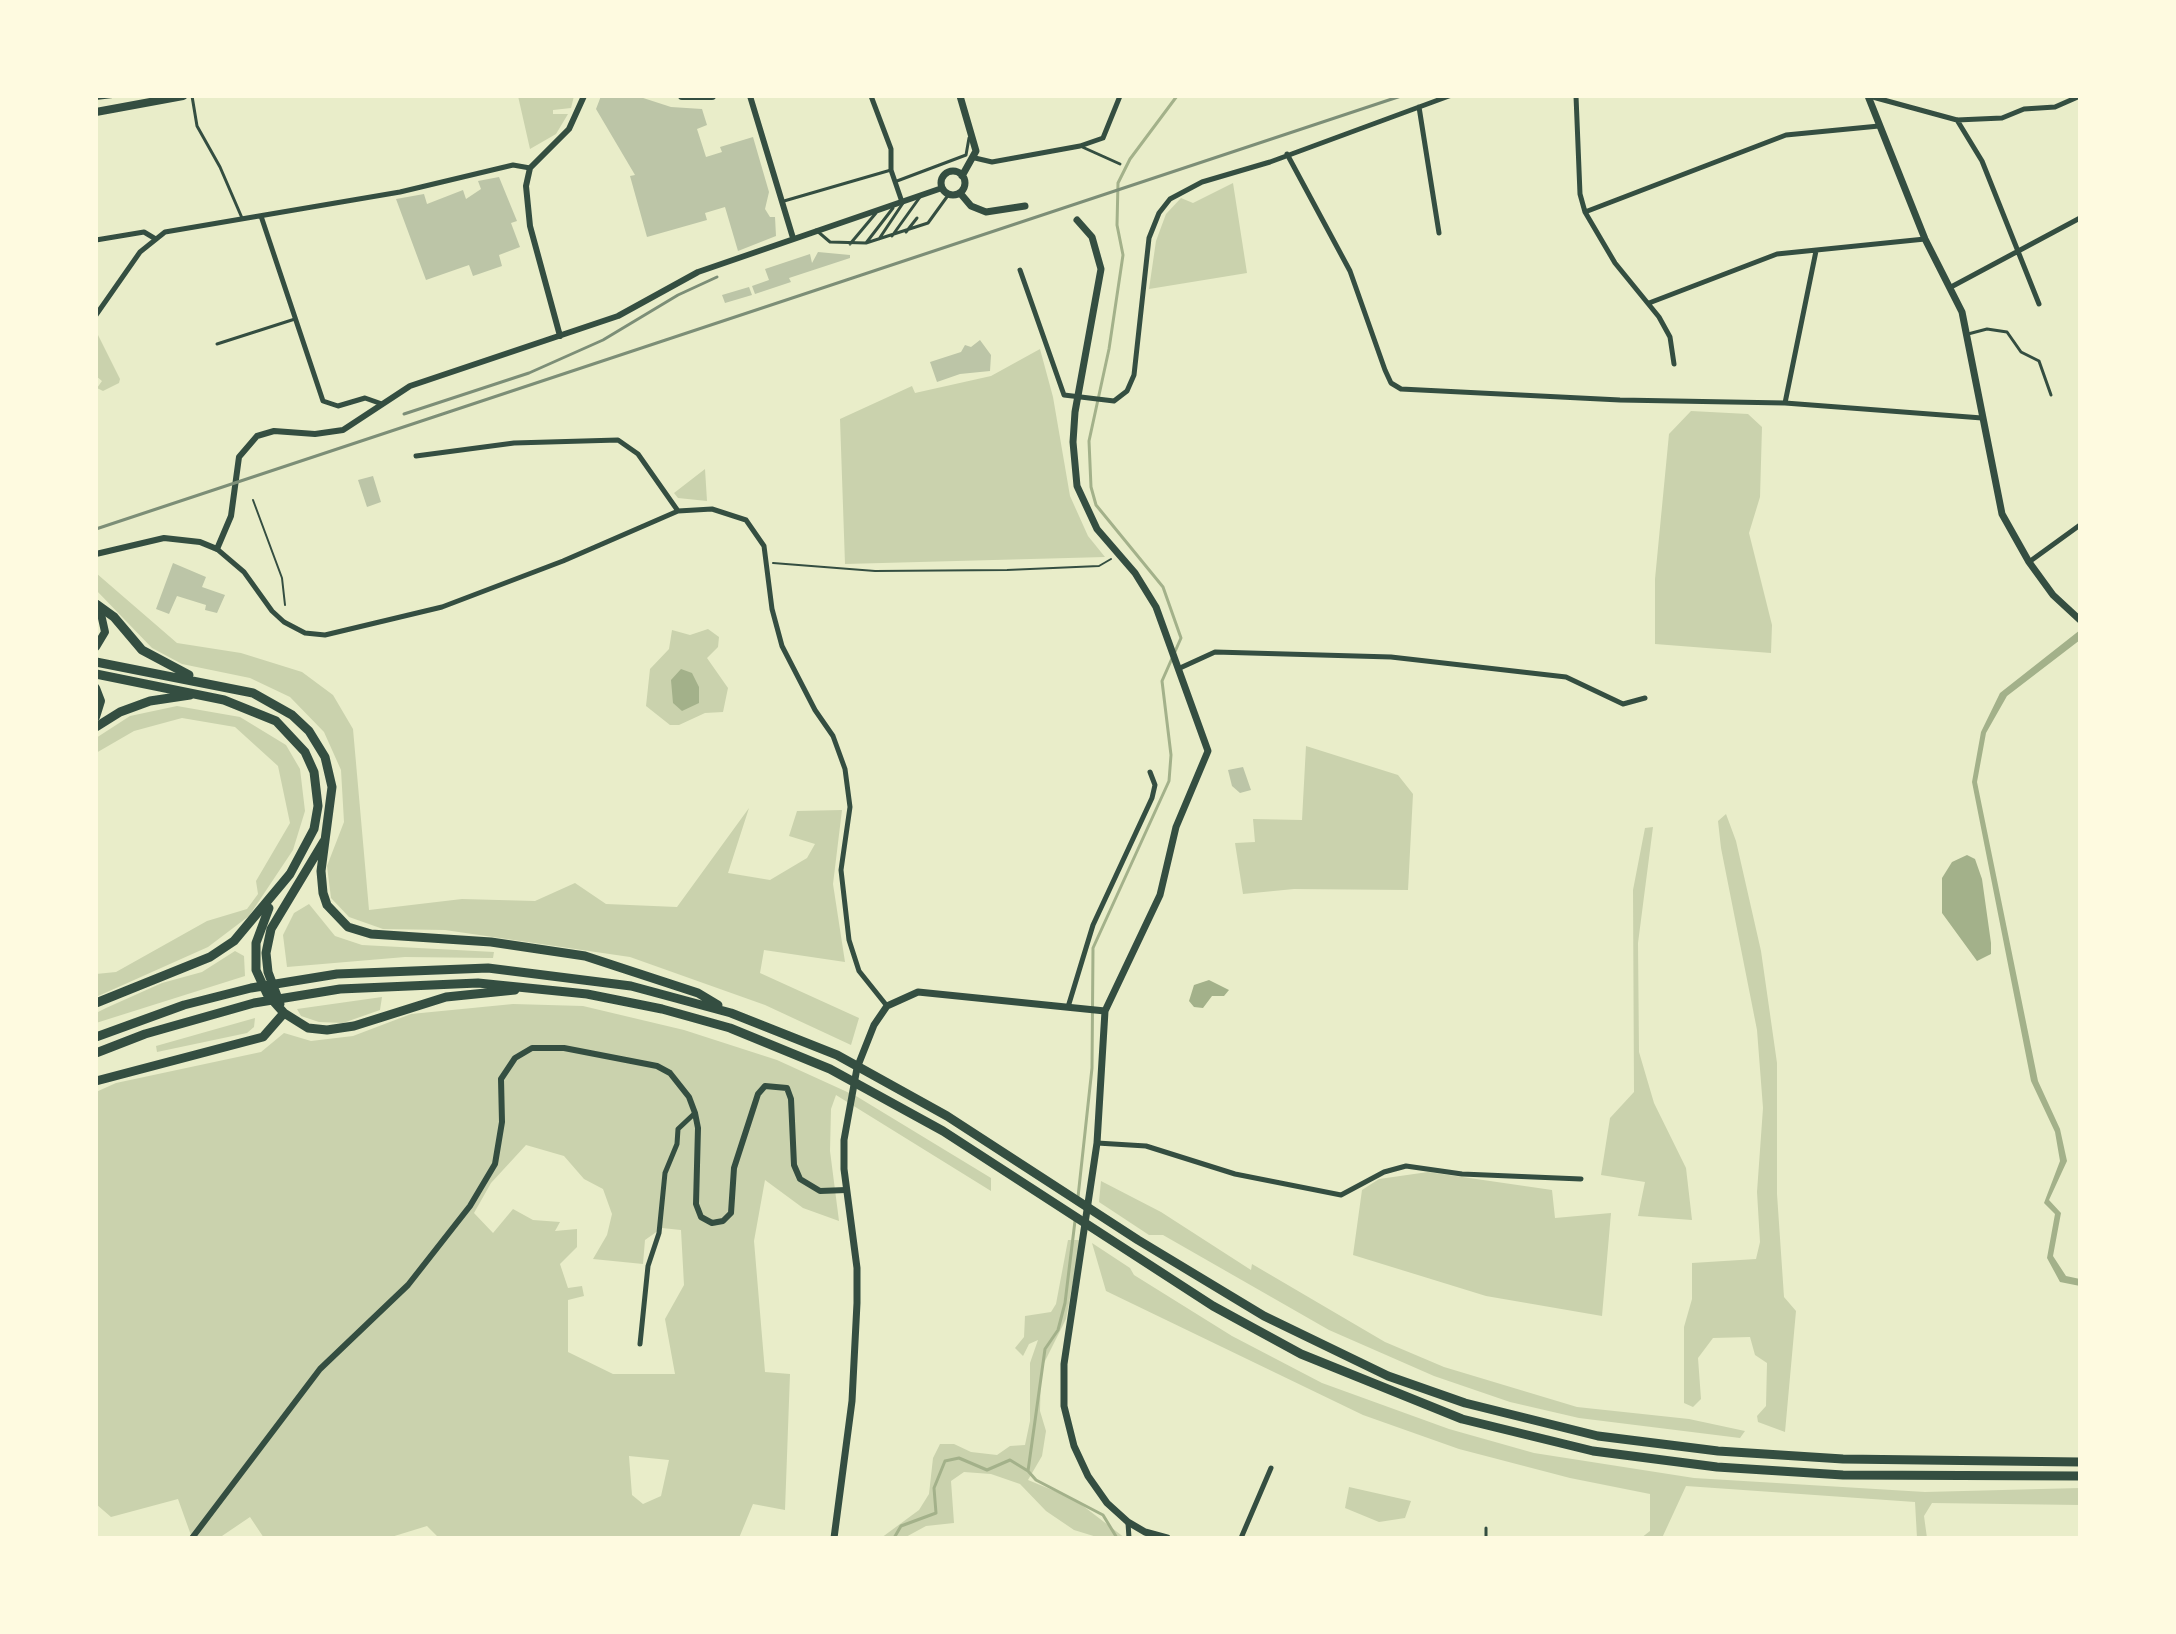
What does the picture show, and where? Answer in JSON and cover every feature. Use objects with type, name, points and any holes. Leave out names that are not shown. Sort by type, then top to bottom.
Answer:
[{"type":"highway","points":[[96,606],[114,617],[151,657],[203,681]]},
{"type":"highway","points":[[96,662],[253,693],[292,715],[309,731],[325,757],[332,787],[329,830],[321,871],[323,893],[327,905],[348,927],[371,934],[491,942],[585,956],[698,993],[731,1013]]},
{"type":"highway","points":[[96,674],[199,694],[254,710],[276,721],[305,752],[314,772],[318,806],[314,829],[262,924],[255,956],[260,982],[284,1013],[308,1028],[327,1030],[354,1026],[446,997],[533,987]]},
{"type":"highway","points":[[96,727],[120,712],[150,701],[199,694]]},
{"type":"highway","points":[[284,1013],[268,972],[266,953],[271,929],[329,830]]},
{"type":"highway","points":[[96,1003],[210,957],[234,941],[276,894]]},
{"type":"highway","points":[[96,1037],[184,1005],[251,988],[384,970],[488,968],[631,986],[731,1013],[837,1055],[947,1116],[1138,1240],[1264,1316],[1347,1359],[1452,1399],[1531,1422],[1658,1445],[1749,1454],[1970,1462],[2080,1462]]},
{"type":"highway","points":[[96,1053],[145,1034],[254,1003],[296,995],[424,983],[533,987],[662,1009],[730,1028],[830,1069],[943,1131],[1129,1253],[1301,1354],[1462,1419],[1593,1451],[1717,1467],[1843,1475],[2080,1476]]},
{"type":"highway","points":[[96,1081],[170,1058],[263,1037],[284,1013]]},
{"type":"main road","points":[[96,112],[183,96]]},
{"type":"main road","points":[[682,96],[712,96]]},
{"type":"main road","points":[[960,96],[976,144],[975,158],[962,176]]},
{"type":"main road","points":[[1869,96],[1925,239],[1951,287],[1968,334],[2002,514],[2029,562],[2053,595],[2080,620]]},
{"type":"main road","points":[[960,193],[949,194],[942,188],[942,179],[948,173],[962,176]]},
{"type":"main road","points":[[960,193],[965,185],[962,176]]},
{"type":"main road","points":[[960,193],[971,206],[986,212],[1025,206]]},
{"type":"main road","points":[[1077,220],[1092,237],[1101,269],[1077,399],[1073,456],[1081,499],[1097,529],[1147,591],[1179,664],[1208,751],[1176,827],[1160,895],[1105,1011],[1097,1143],[1064,1364],[1064,1406],[1074,1446],[1088,1476],[1107,1503],[1128,1522],[1145,1532],[1167,1538]]},
{"type":"main road","points":[[96,606],[105,632],[96,647]]},
{"type":"main road","points":[[96,688],[101,701],[96,717]]},
{"type":"main road","points":[[834,1538],[852,1401],[856,1339],[857,1268],[846,1190],[844,1140],[854,1080],[874,1025],[887,1006],[909,994],[932,992],[1105,1011]]},
{"type":"street","points":[[560,336],[530,226],[526,186],[530,168],[569,129],[584,96]]},
{"type":"street","points":[[750,96],[793,238]]},
{"type":"street","points":[[871,96],[891,149],[891,170],[899,204]]},
{"type":"street","points":[[975,158],[992,162],[1080,146],[1103,138],[1120,96]]},
{"type":"street","points":[[1020,270],[1064,395],[1103,401],[1123,395],[1134,375],[1146,254],[1159,213],[1187,188],[1449,96]]},
{"type":"street","points":[[1576,96],[1580,194],[1585,212],[1615,263],[1649,303],[1670,337],[1674,364]]},
{"type":"street","points":[[1869,96],[1957,120],[2002,118],[2024,109],[2055,107],[2080,96]]},
{"type":"street","points":[[1419,107],[1439,233]]},
{"type":"street","points":[[1957,120],[1982,161],[2039,304]]},
{"type":"street","points":[[1585,212],[1786,135],[1879,126]]},
{"type":"street","points":[[1287,154],[1350,271],[1391,383],[1401,389],[1633,401],[1785,403],[1982,418]]},
{"type":"street","points":[[96,315],[128,266],[154,238],[182,227],[400,192],[513,165],[530,168]]},
{"type":"street","points":[[217,549],[231,516],[236,467],[242,449],[257,436],[274,431],[315,434],[343,430],[410,386],[618,316],[683,278],[815,229],[942,188]]},
{"type":"street","points":[[261,215],[320,395],[331,406],[365,398],[382,404]]},
{"type":"street","points":[[1951,287],[2080,218]]},
{"type":"street","points":[[96,240],[144,232],[154,238]]},
{"type":"street","points":[[1649,303],[1777,254],[1925,239]]},
{"type":"street","points":[[1785,403],[1816,251]]},
{"type":"street","points":[[416,456],[514,443],[618,440],[638,454],[678,511]]},
{"type":"street","points":[[96,554],[164,538],[200,542],[217,549],[244,572],[272,611],[284,622],[305,633],[325,635],[442,607],[563,561],[678,511],[712,509],[746,520],[760,537],[767,562],[772,609],[782,646],[815,710],[833,736],[845,769],[850,807],[841,870],[849,940],[859,971],[887,1006]]},
{"type":"street","points":[[2029,562],[2080,525]]},
{"type":"street","points":[[1179,664],[1215,652],[1391,657],[1556,675],[1576,680],[1623,704],[1645,698]]},
{"type":"street","points":[[1068,1007],[1093,925],[1152,798],[1155,785],[1150,772]]},
{"type":"street","points":[[192,1538],[320,1369],[408,1285],[470,1206],[495,1164],[502,1122],[501,1079],[515,1058],[532,1048],[564,1048],[657,1066],[680,1082],[695,1113],[698,1128],[696,1204],[701,1217],[712,1223],[723,1221],[731,1213],[734,1168],[758,1094],[765,1086],[787,1088],[791,1099],[794,1165],[800,1179],[809,1188],[820,1191],[846,1190]]},
{"type":"street","points":[[640,1344],[648,1266],[659,1233],[665,1173],[675,1152],[678,1129],[695,1113]]},
{"type":"street","points":[[1097,1143],[1146,1146],[1235,1174],[1341,1195],[1384,1172],[1406,1166],[1462,1174],[1581,1179]]},
{"type":"street","points":[[1241,1538],[1271,1468]]},
{"type":"street","points":[[1128,1522],[1129,1538]]},
{"type":"lane","points":[[192,96],[197,126],[242,218]]},
{"type":"lane","points":[[895,182],[966,155],[970,148],[966,115]]},
{"type":"lane","points":[[1080,146],[1120,164]]},
{"type":"lane","points":[[782,202],[891,170]]},
{"type":"lane","points":[[815,229],[825,240],[866,243],[906,232],[932,220],[949,194]]},
{"type":"lane","points":[[892,236],[920,197]]},
{"type":"lane","points":[[866,243],[899,204],[903,208],[879,239]]},
{"type":"lane","points":[[850,244],[878,210]]},
{"type":"lane","points":[[906,232],[917,218]]},
{"type":"lane","points":[[217,344],[295,319]]},
{"type":"lane","points":[[1968,334],[1987,329],[2007,332],[2016,348],[2039,361],[2051,395]]},
{"type":"lane","points":[[1486,1528],[1486,1538]]},
{"type":"path","points":[[96,99],[121,96]]},
{"type":"path","points":[[253,500],[259,508],[282,578],[285,605]]},
{"type":"path","points":[[767,562],[875,571],[1069,569],[1099,566],[1119,554]]},
{"type":"shaded area","points":[[518,96],[574,96],[571,108],[553,110],[553,114],[568,114],[556,134],[530,149]]},
{"type":"shaded area","points":[[1233,183],[1247,273],[1149,289],[1156,241],[1166,214],[1181,198],[1193,203]]},
{"type":"shaded area","points":[[96,331],[120,379],[119,383],[103,391],[97,388],[102,381],[96,376]]},
{"type":"shaded area","points":[[1040,349],[1053,397],[1070,496],[1088,536],[1105,557],[845,564],[840,419],[912,386],[915,393],[991,376]]},
{"type":"shaded area","points":[[1691,411],[1748,414],[1762,427],[1760,497],[1749,533],[1772,625],[1771,653],[1655,644],[1655,579],[1669,434]]},
{"type":"shaded area","points":[[705,469],[707,501],[678,498],[674,493]]},
{"type":"shaded area","points":[[96,573],[177,643],[241,653],[302,672],[333,695],[353,729],[369,910],[462,899],[535,901],[575,883],[606,904],[677,907],[749,808],[728,873],[770,880],[807,858],[815,844],[789,836],[797,811],[842,810],[833,884],[845,962],[764,950],[760,973],[859,1018],[851,1045],[765,1005],[630,957],[445,930],[383,929],[349,917],[331,898],[327,866],[344,822],[341,770],[324,732],[290,697],[250,678],[182,664],[152,648],[96,590]]},
{"type":"shaded area","points":[[708,629],[719,637],[718,647],[707,658],[728,688],[723,712],[705,713],[679,725],[670,725],[646,706],[650,669],[669,649],[672,630],[690,635]]},
{"type":"shaded area","points":[[2080,630],[2080,640],[2007,696],[1986,733],[1977,782],[2038,1081],[2060,1129],[2067,1161],[2049,1200],[2061,1213],[2053,1256],[2066,1276],[2080,1279],[2080,1286],[2060,1282],[2047,1258],[2055,1214],[2044,1203],[2060,1161],[2055,1132],[2031,1081],[1972,782],[1981,732],[2000,693]]},
{"type":"shaded area","points":[[681,669],[692,673],[699,687],[699,703],[682,711],[673,703],[671,680]]},
{"type":"shaded area","points":[[177,706],[240,717],[286,745],[300,769],[305,811],[293,850],[249,916],[208,947],[96,997],[96,974],[116,972],[207,921],[247,909],[258,894],[256,881],[290,823],[278,766],[235,727],[182,718],[134,731],[96,753],[96,738],[130,716]]},
{"type":"shaded area","points":[[1306,746],[1398,775],[1413,794],[1408,890],[1294,889],[1243,894],[1235,843],[1255,842],[1253,819],[1302,820]]},
{"type":"shaded area","points":[[1726,814],[1736,841],[1761,951],[1777,1063],[1777,1194],[1784,1297],[1796,1311],[1785,1432],[1758,1422],[1757,1416],[1766,1406],[1767,1363],[1755,1355],[1750,1337],[1713,1338],[1698,1358],[1701,1399],[1693,1407],[1684,1403],[1684,1327],[1692,1299],[1692,1263],[1756,1259],[1760,1242],[1757,1192],[1763,1108],[1757,1030],[1721,848],[1718,821]]},
{"type":"shaded area","points":[[1653,827],[1638,943],[1639,1052],[1654,1103],[1686,1168],[1692,1220],[1638,1216],[1645,1182],[1601,1175],[1610,1118],[1634,1092],[1633,890],[1645,828]]},
{"type":"shaded area","points":[[1967,855],[1975,859],[1982,879],[1991,943],[1991,954],[1977,961],[1942,913],[1942,878],[1952,862]]},
{"type":"shaded area","points":[[309,904],[335,936],[362,945],[494,952],[493,958],[405,957],[287,967],[283,935],[294,913]]},
{"type":"shaded area","points":[[235,951],[244,956],[245,976],[96,1023],[96,1013],[162,983],[202,972]]},
{"type":"shaded area","points":[[1209,980],[1229,990],[1224,996],[1212,996],[1203,1008],[1194,1007],[1189,1001],[1194,985]]},
{"type":"shaded area","points":[[382,997],[380,1010],[343,1023],[319,1022],[301,1016],[297,1009]]},
{"type":"shaded area","points":[[513,1004],[583,1006],[684,1030],[777,1060],[856,1096],[991,1178],[991,1191],[836,1095],[831,1109],[830,1151],[839,1221],[803,1208],[765,1180],[754,1241],[765,1372],[790,1374],[785,1510],[753,1504],[739,1538],[439,1538],[427,1526],[388,1538],[264,1538],[250,1517],[219,1538],[192,1538],[178,1499],[111,1517],[96,1504],[96,1092],[116,1083],[261,1052],[284,1033],[311,1041],[353,1036],[411,1014]],"holes":[[[526,1145],[564,1156],[584,1179],[603,1189],[612,1214],[607,1235],[593,1259],[643,1264],[645,1240],[662,1228],[681,1230],[684,1285],[665,1319],[675,1374],[613,1374],[568,1352],[568,1300],[584,1296],[582,1286],[568,1288],[560,1264],[577,1247],[577,1229],[555,1231],[560,1222],[533,1220],[513,1209],[493,1233],[474,1213],[491,1183]],[[629,1456],[669,1460],[661,1496],[643,1504],[632,1495]]]},
{"type":"shaded area","points":[[255,1018],[254,1027],[247,1033],[157,1052],[156,1046]]},
{"type":"shaded area","points":[[1428,1172],[1552,1190],[1555,1218],[1611,1213],[1602,1316],[1486,1296],[1353,1255],[1362,1190],[1379,1179]]},
{"type":"shaded area","points":[[1101,1181],[1161,1212],[1251,1270],[1252,1264],[1385,1342],[1444,1367],[1577,1407],[1689,1419],[1745,1431],[1740,1438],[1579,1418],[1510,1402],[1434,1376],[1329,1330],[1163,1235],[1149,1235],[1099,1202]]},
{"type":"shaded area","points":[[1068,1240],[1081,1240],[1066,1319],[1041,1369],[1040,1411],[1046,1431],[1042,1456],[1028,1480],[1074,1499],[1125,1538],[1100,1538],[1074,1530],[1046,1511],[1020,1484],[991,1474],[964,1472],[951,1481],[954,1523],[926,1526],[904,1538],[881,1538],[919,1510],[929,1494],[933,1458],[940,1444],[954,1444],[971,1452],[997,1455],[1010,1446],[1025,1445],[1030,1421],[1030,1363],[1038,1340],[1029,1344],[1023,1356],[1015,1348],[1024,1337],[1025,1316],[1051,1312],[1056,1304]]},
{"type":"shaded area","points":[[1092,1243],[1130,1268],[1134,1275],[1232,1336],[1322,1383],[1449,1429],[1534,1453],[1694,1478],[1925,1492],[2080,1488],[2080,1505],[1932,1503],[1924,1516],[1927,1538],[1917,1538],[1915,1502],[1686,1486],[1662,1538],[1641,1538],[1650,1531],[1650,1494],[1570,1478],[1459,1449],[1363,1415],[1106,1291]]},
{"type":"shaded area","points":[[1349,1487],[1411,1501],[1405,1518],[1379,1522],[1345,1508]]},
{"type":"building","points":[[601,96],[637,96],[671,107],[702,109],[707,125],[697,129],[706,157],[722,152],[720,147],[753,137],[769,192],[765,209],[770,217],[775,217],[776,236],[738,251],[725,207],[705,213],[707,220],[647,237],[630,176],[635,175],[596,109]]},
{"type":"building","points":[[499,177],[517,221],[511,223],[520,247],[499,255],[502,266],[473,276],[469,265],[426,280],[396,199],[424,194],[427,204],[463,190],[466,199],[481,189],[478,181]]},
{"type":"building","points":[[818,252],[850,255],[850,258],[789,278],[791,282],[755,294],[752,286],[769,280],[765,269],[810,254],[812,263]]},
{"type":"building","points":[[749,287],[752,295],[725,303],[722,295]]},
{"type":"building","points":[[980,340],[991,355],[990,371],[960,374],[937,382],[930,362],[961,352],[965,345],[971,347]]},
{"type":"building","points":[[373,476],[381,502],[367,507],[358,480]]},
{"type":"building","points":[[173,563],[206,577],[202,587],[225,595],[217,613],[205,610],[206,605],[177,596],[169,614],[156,609]]},
{"type":"building","points":[[1243,767],[1251,790],[1240,793],[1232,786],[1228,770]]},
{"type":"waterway","points":[[1078,1197],[1092,1068],[1093,948],[1169,781],[1171,755],[1162,681],[1181,638],[1163,587],[1096,505],[1091,487],[1089,441],[1109,349],[1123,255],[1117,225],[1118,183],[1130,159],[1177,96]]},
{"type":"waterway","points":[[1075,1221],[1065,1303],[1058,1330],[1045,1349],[1028,1471],[1036,1480],[1103,1515],[1117,1538]]},
{"type":"waterway","points":[[894,1538],[901,1526],[936,1513],[934,1488],[945,1461],[959,1458],[987,1470],[1010,1460],[1028,1471]]},
{"type":"railway","points":[[96,529],[1401,96]]},
{"type":"railway","points":[[404,414],[529,373],[603,340],[678,295],[717,277]]}]
